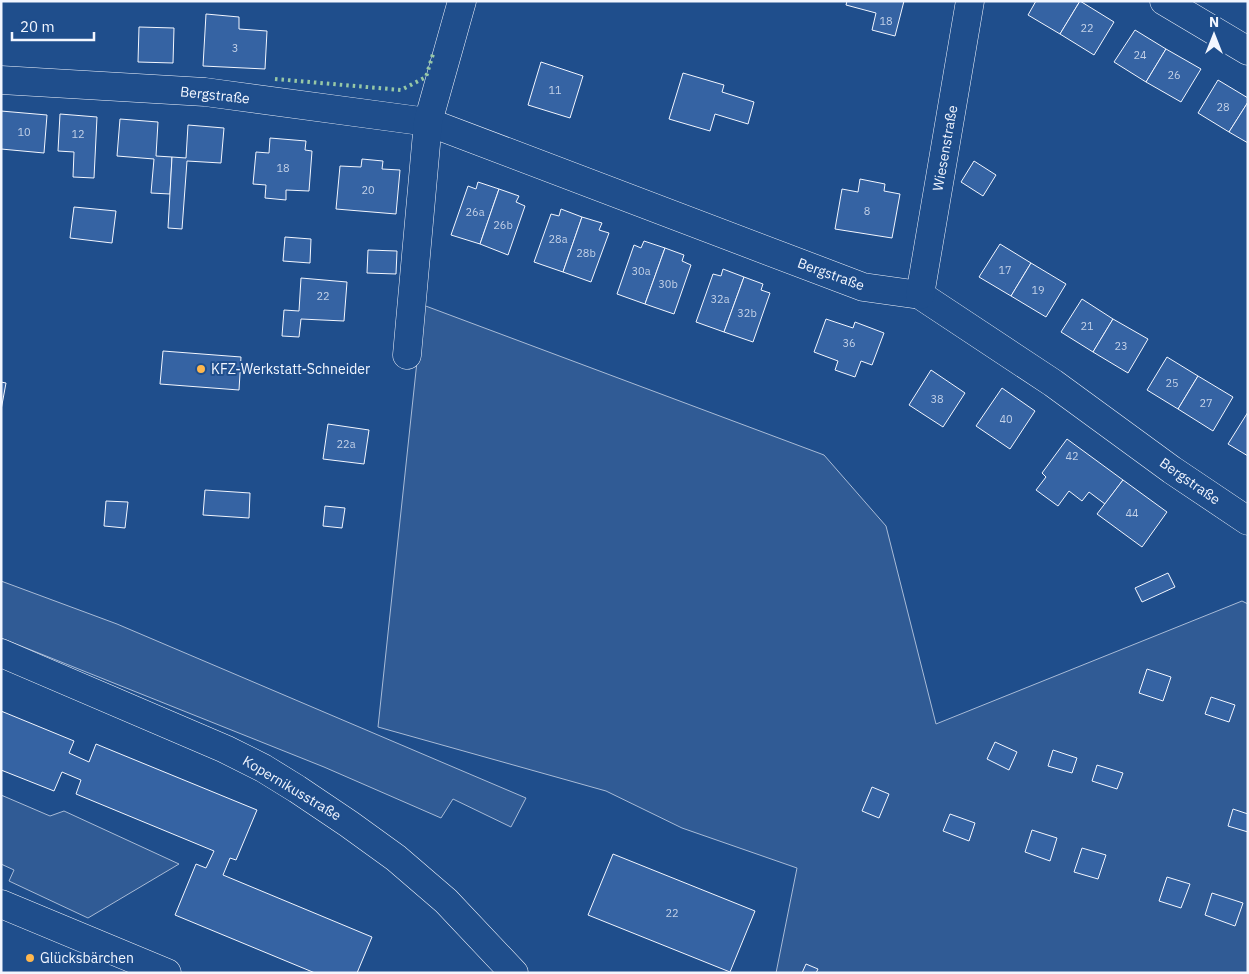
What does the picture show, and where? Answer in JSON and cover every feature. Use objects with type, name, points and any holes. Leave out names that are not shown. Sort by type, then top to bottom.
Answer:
[{"type":"street","points":[[407,354],[428,122],[462,1]]},
{"type":"street","name":"Wiesenstraße","points":[[920,295],[970,1]]},
{"type":"street","points":[[1164,1],[1248,51]]},
{"type":"street","name":"Bergstraße","points":[[1,80],[205,92],[428,122],[863,287],[920,295],[1052,383],[1172,470],[1248,521]]},
{"type":"street","name":"Kopernikusstraße","points":[[1,653],[224,750],[263,768],[297,789],[350,824],[403,864],[446,901],[514,973]]},
{"type":"street","points":[[1,904],[167,973]]},
{"type":"shaded area","points":[[423,305],[824,455],[886,526],[936,724],[1242,601],[1248,604],[1248,973],[776,973],[797,868],[682,828],[606,791],[378,727]]},
{"type":"shaded area","points":[[1,581],[117,624],[526,798],[511,827],[453,799],[441,818],[324,767],[1,638]]},
{"type":"shaded area","points":[[1,795],[50,816],[64,811],[179,864],[88,918],[9,881],[14,870],[1,864]]},
{"type":"building","points":[[847,1],[904,1],[895,36],[872,30],[876,13],[846,5]]},
{"type":"building","points":[[1036,1],[1080,1],[1060,34],[1028,15]]},
{"type":"building","points":[[1080,1],[1114,22],[1094,55],[1060,34]]},
{"type":"building","points":[[206,14],[239,17],[239,29],[267,31],[265,69],[203,66]]},
{"type":"building","points":[[139,27],[174,28],[173,63],[138,62]]},
{"type":"building","points":[[1135,30],[1166,49],[1146,82],[1114,62]]},
{"type":"building","points":[[1166,49],[1201,69],[1181,102],[1146,82]]},
{"type":"building","points":[[541,62],[583,76],[570,118],[528,105]]},
{"type":"building","points":[[683,73],[724,85],[722,92],[754,102],[748,124],[715,114],[710,131],[669,119]]},
{"type":"building","points":[[1218,80],[1248,98],[1248,102],[1229,132],[1198,113]]},
{"type":"building","points":[[1248,102],[1248,143],[1229,132]]},
{"type":"building","points":[[1,111],[47,115],[44,153],[1,149]]},
{"type":"building","points":[[60,114],[97,117],[94,178],[73,177],[74,152],[58,151]]},
{"type":"building","points":[[120,119],[158,122],[156,156],[172,157],[170,194],[151,193],[154,159],[117,156]]},
{"type":"building","points":[[188,125],[224,128],[221,163],[187,161],[182,229],[168,228],[172,157],[186,158]]},
{"type":"building","points":[[270,138],[306,141],[305,150],[312,151],[309,191],[286,190],[286,200],[265,198],[266,185],[253,184],[256,152],[269,153]]},
{"type":"building","points":[[362,159],[383,161],[382,169],[400,170],[396,214],[336,209],[340,166],[361,167]]},
{"type":"building","points":[[974,161],[996,175],[983,196],[961,182]]},
{"type":"building","points":[[860,179],[885,184],[884,191],[900,194],[892,238],[835,229],[842,189],[858,192]]},
{"type":"building","points":[[478,182],[499,189],[480,244],[451,235],[468,186],[476,189]]},
{"type":"building","points":[[499,189],[519,196],[516,202],[525,206],[508,255],[480,244]]},
{"type":"building","points":[[74,207],[116,211],[112,243],[70,238]]},
{"type":"building","points":[[561,209],[582,217],[563,272],[534,262],[551,214],[559,216]]},
{"type":"building","points":[[582,217],[602,223],[599,230],[609,233],[591,282],[563,272]]},
{"type":"building","points":[[285,237],[311,239],[310,263],[283,261]]},
{"type":"building","points":[[644,241],[665,248],[645,304],[617,294],[634,245],[641,248]]},
{"type":"building","points":[[1000,244],[1031,263],[1011,296],[979,277]]},
{"type":"building","points":[[665,248],[684,255],[682,261],[691,265],[674,314],[645,304]]},
{"type":"building","points":[[368,250],[397,251],[396,274],[367,273]]},
{"type":"building","points":[[1031,263],[1066,284],[1046,317],[1011,296]]},
{"type":"building","points":[[723,269],[744,277],[724,332],[696,322],[713,274],[721,276]]},
{"type":"building","points":[[744,277],[763,284],[761,290],[770,293],[753,342],[724,332]]},
{"type":"building","points":[[301,278],[347,282],[344,321],[301,319],[299,337],[282,336],[284,310],[299,311]]},
{"type":"building","points":[[1082,299],[1113,319],[1093,352],[1061,332]]},
{"type":"building","points":[[826,319],[853,328],[855,322],[884,333],[872,365],[861,361],[855,377],[835,370],[838,361],[814,352]]},
{"type":"building","points":[[1113,319],[1148,339],[1128,373],[1093,352]]},
{"type":"building","points":[[163,351],[241,357],[239,390],[160,384]]},
{"type":"building","points":[[1167,357],[1198,376],[1178,409],[1147,390]]},
{"type":"building","points":[[931,370],[965,393],[943,427],[909,405]]},
{"type":"building","points":[[1198,376],[1233,397],[1213,431],[1178,409]]},
{"type":"building","points":[[1,382],[6,383],[1,410]]},
{"type":"building","points":[[1002,388],[1035,411],[1010,449],[976,426]]},
{"type":"building","points":[[1248,412],[1248,456],[1228,444]]},
{"type":"building","points":[[328,424],[369,430],[364,464],[323,459]]},
{"type":"building","points":[[1067,439],[1123,480],[1105,504],[1089,492],[1082,501],[1069,491],[1058,506],[1036,490],[1046,477],[1042,473]]},
{"type":"building","points":[[1123,480],[1167,512],[1142,547],[1097,514]]},
{"type":"building","points":[[205,490],[250,493],[249,518],[203,515]]},
{"type":"building","points":[[106,501],[128,502],[125,528],[104,526]]},
{"type":"building","points":[[325,506],[345,508],[342,528],[323,526]]},
{"type":"building","points":[[1168,573],[1175,587],[1142,602],[1135,588]]},
{"type":"building","points":[[1147,669],[1171,677],[1163,701],[1139,693]]},
{"type":"building","points":[[1211,697],[1235,705],[1229,722],[1205,714]]},
{"type":"building","points":[[1,711],[74,741],[69,753],[89,762],[96,744],[257,810],[236,860],[230,858],[223,875],[372,937],[357,973],[315,973],[175,915],[196,864],[206,868],[214,851],[76,794],[81,780],[62,772],[54,791],[1,770]]},
{"type":"building","points":[[995,742],[1017,752],[1009,770],[987,759]]},
{"type":"building","points":[[1053,750],[1077,758],[1072,773],[1048,766]]},
{"type":"building","points":[[1097,765],[1123,773],[1117,789],[1092,781]]},
{"type":"building","points":[[872,787],[889,794],[879,818],[862,811]]},
{"type":"building","points":[[1233,809],[1248,814],[1248,832],[1228,826]]},
{"type":"building","points":[[950,814],[975,823],[969,841],[943,831]]},
{"type":"building","points":[[1032,830],[1057,838],[1050,861],[1025,852]]},
{"type":"building","points":[[1082,848],[1106,855],[1098,879],[1074,872]]},
{"type":"building","points":[[613,854],[755,911],[730,972],[588,915]]},
{"type":"building","points":[[1167,877],[1190,884],[1181,908],[1159,901]]},
{"type":"building","points":[[1212,893],[1243,903],[1235,926],[1205,915]]},
{"type":"building","points":[[806,964],[818,969],[816,973],[802,973]]},
{"type":"hedge","points":[[275,79],[401,90],[426,77],[433,54]]},
{"type":"place","name":"KFZ-Werkstatt-Schneider","points":[[201,369]]},
{"type":"place","name":"Glücksbärchen","points":[[30,958]]}]
